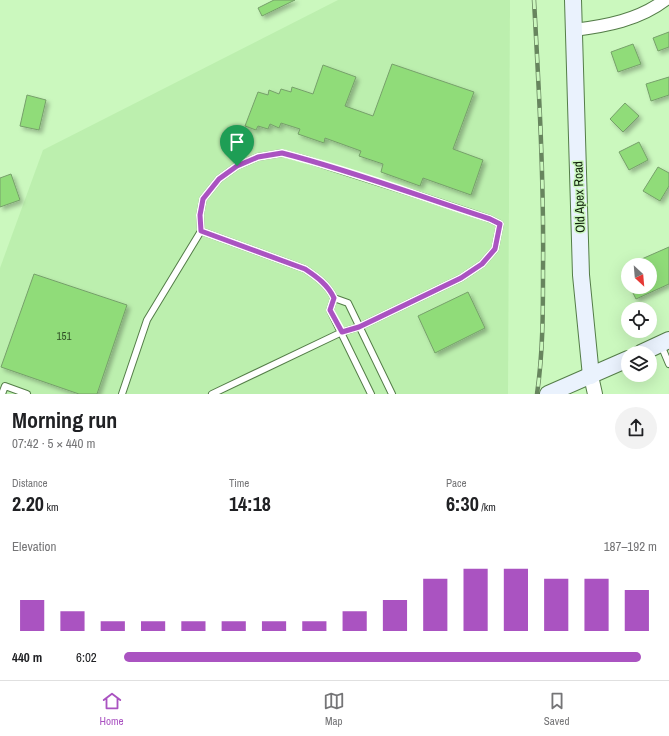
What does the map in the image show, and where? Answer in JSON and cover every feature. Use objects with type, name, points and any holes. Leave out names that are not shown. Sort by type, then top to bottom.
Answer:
[{"type":"main road","name":"Old Apex Road","points":[[573,0],[581,276],[591,376]]},
{"type":"main road","points":[[548,394],[621,362]]},
{"type":"street","points":[[574,30],[633,18],[646,13],[665,0]]},
{"type":"street","name":"Old Apex Road","points":[[591,376],[595,394]]},
{"type":"lane","points":[[122,394],[147,320],[201,231],[200,215],[203,199],[219,179],[237,166],[258,157],[282,153],[418,194],[490,219],[500,224],[495,249],[482,264],[461,278],[359,327],[342,332],[212,394]]},
{"type":"lane","points":[[201,231],[305,269],[319,278],[334,298],[348,303],[392,394]]},
{"type":"lane","points":[[334,298],[330,310],[371,394]]},
{"type":"lane","points":[[665,342],[669,364]]},
{"type":"lane","points":[[2,394],[5,386],[27,394]]},
{"type":"shaded area","points":[[338,0],[510,0],[508,394],[0,394],[0,268],[43,150]]},
{"type":"building","points":[[274,0],[295,0],[262,16],[258,8]]},
{"type":"building","points":[[669,32],[669,47],[658,51],[653,38]]},
{"type":"building","points":[[633,44],[641,64],[618,72],[611,52]]},
{"type":"building","points":[[392,64],[474,92],[453,149],[483,160],[471,195],[423,178],[420,186],[381,172],[383,164],[359,156],[361,151],[325,138],[324,143],[298,134],[300,129],[281,123],[279,128],[270,124],[268,129],[258,126],[256,130],[245,126],[258,92],[268,95],[269,90],[279,94],[281,89],[291,92],[292,87],[313,94],[323,65],[356,77],[345,106],[373,116]]},
{"type":"building","points":[[669,77],[669,95],[651,101],[646,84]]},
{"type":"building","points":[[27,95],[46,100],[39,130],[20,126]]},
{"type":"building","points":[[625,103],[639,116],[623,132],[610,119]]},
{"type":"building","points":[[639,142],[648,160],[629,170],[619,152]]},
{"type":"building","points":[[658,167],[669,173],[669,186],[660,201],[643,191]]},
{"type":"building","points":[[11,174],[20,200],[0,207],[0,178]]},
{"type":"building","points":[[669,247],[669,284],[657,289],[657,258],[644,258]]},
{"type":"building","points":[[34,274],[127,305],[97,394],[79,394],[1,367]]},
{"type":"building","points":[[468,292],[485,328],[435,353],[418,316]]},
{"type":"building","points":[[634,294],[647,294],[636,299]]},
{"type":"railway","points":[[534,0],[543,202],[543,301],[537,394]]},
{"type":"route","points":[[282,153],[418,194],[490,219],[500,224],[495,249],[482,264],[461,278],[359,327],[342,332],[330,310],[334,298],[319,278],[305,269],[201,231],[200,215],[203,199],[219,179],[237,166],[258,157],[282,153]]}]
